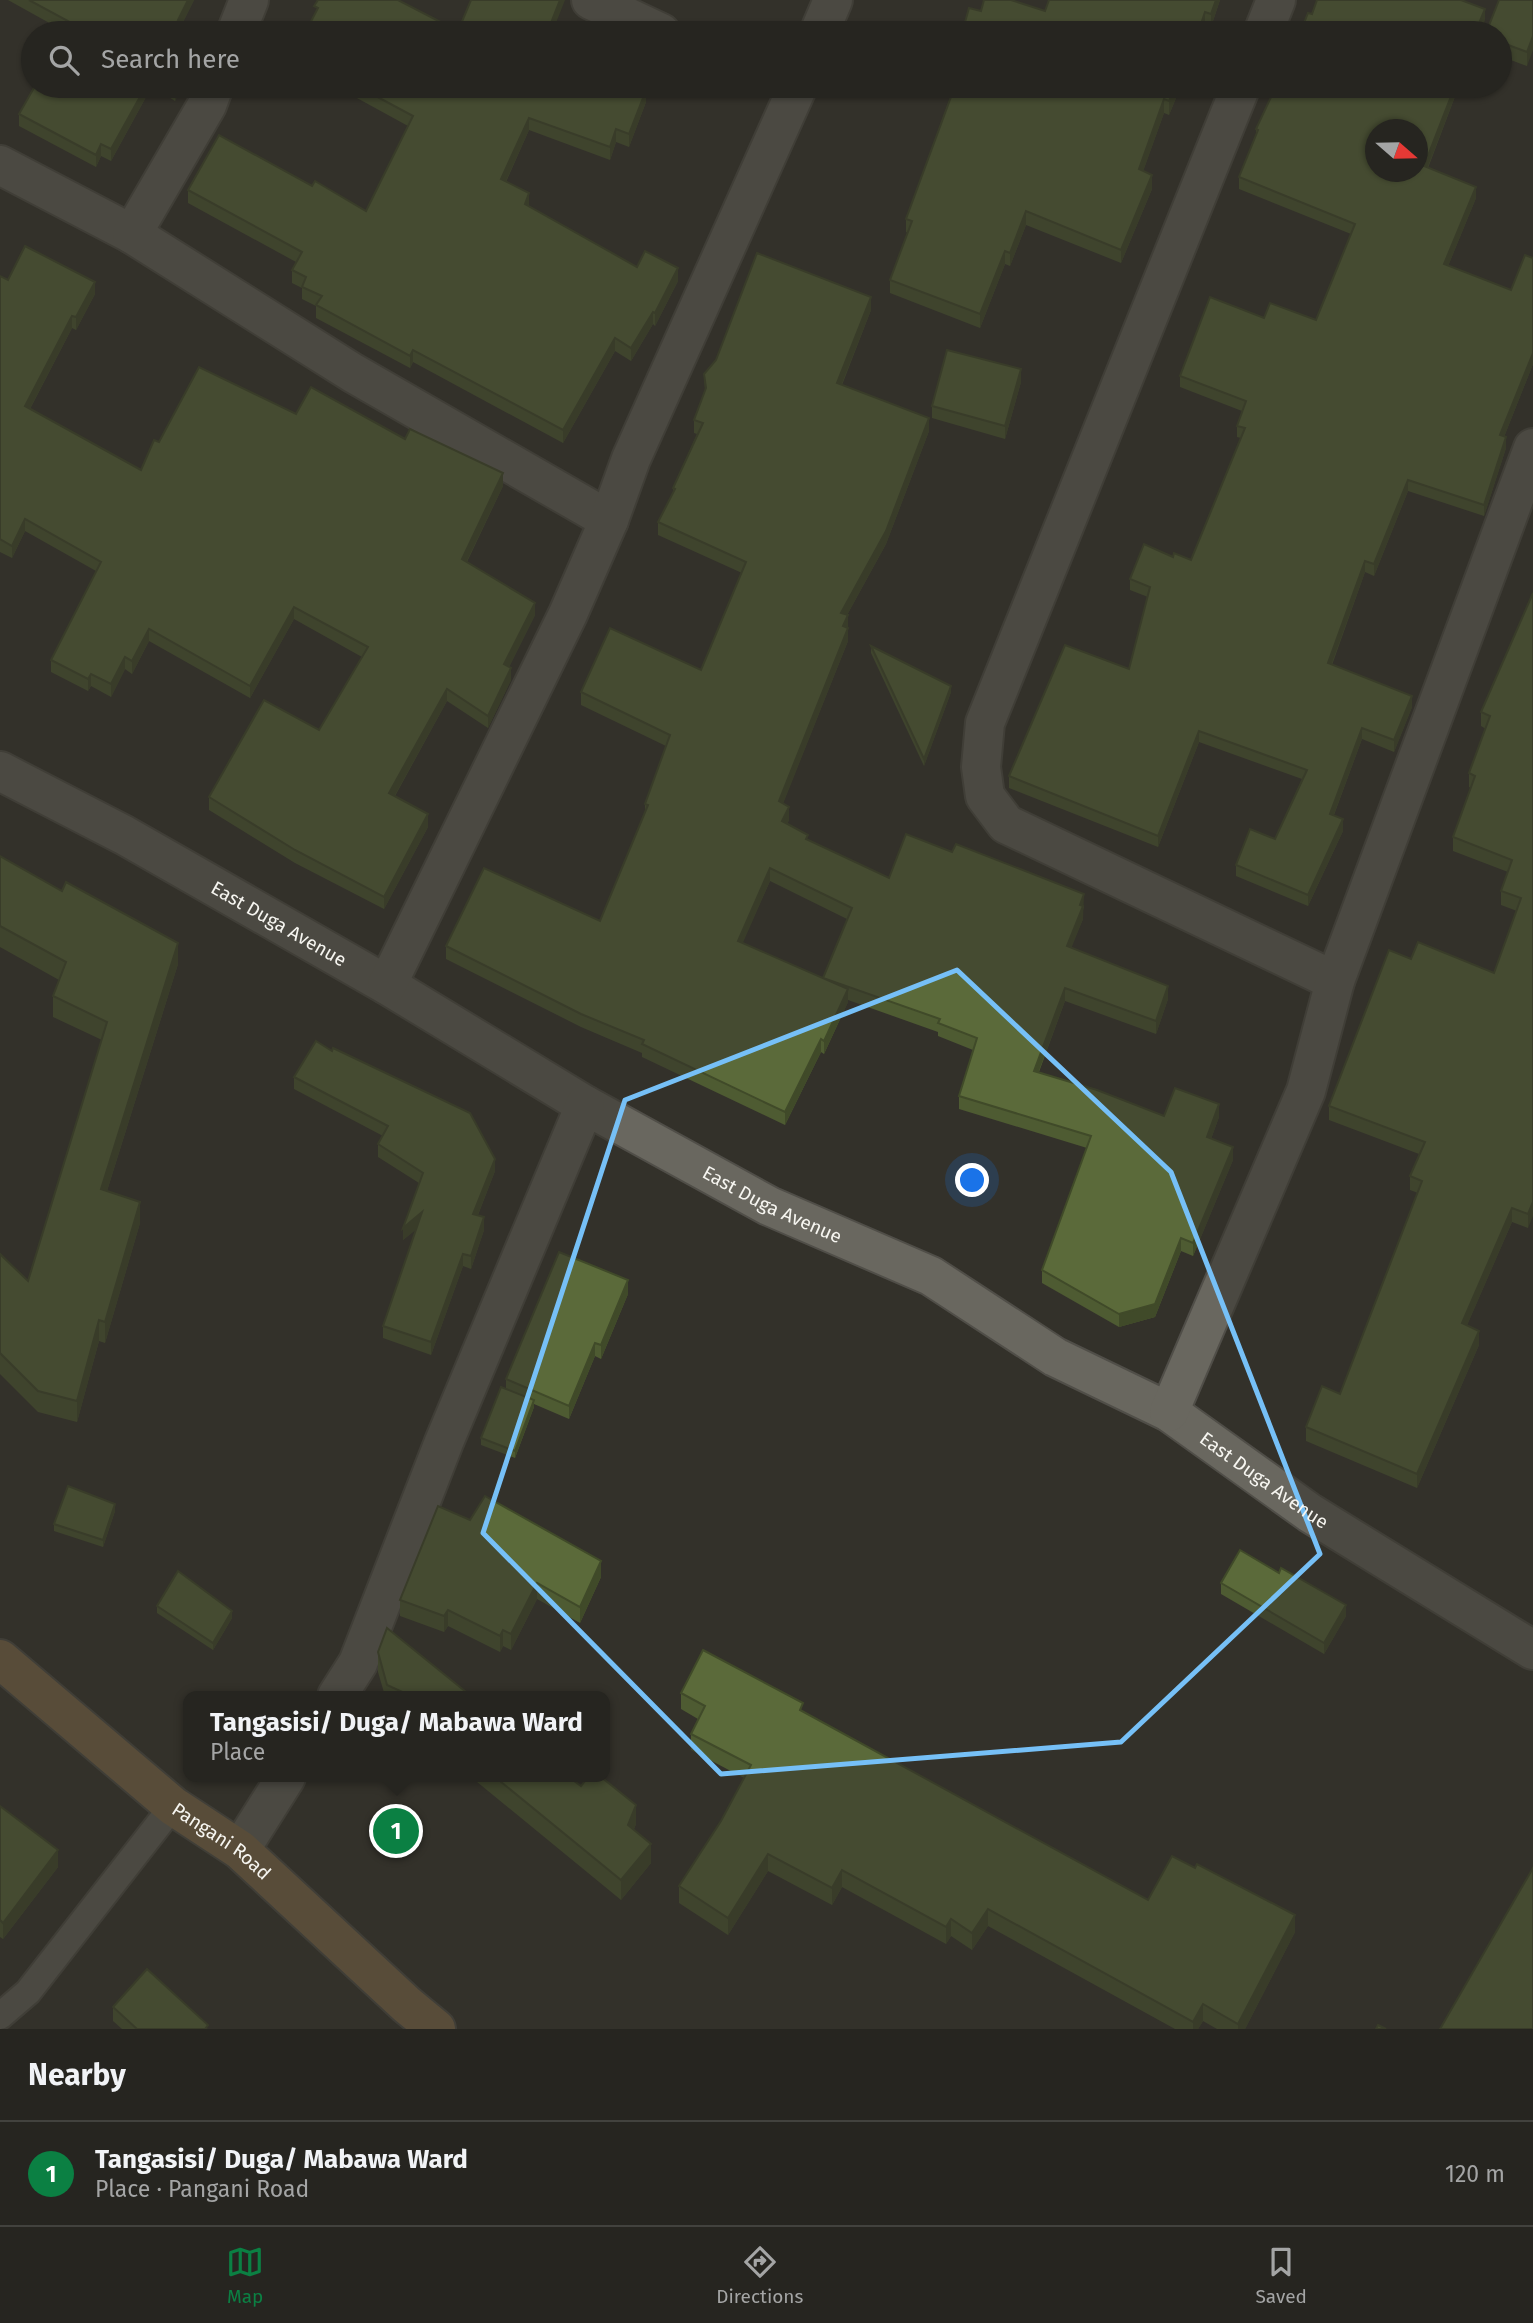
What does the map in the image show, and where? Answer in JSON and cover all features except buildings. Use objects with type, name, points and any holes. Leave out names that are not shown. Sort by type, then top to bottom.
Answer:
[{"type":"main road","name":"Pangani Road","points":[[0,1660],[173,1806],[240,1850],[436,2029]]},
{"type":"street","points":[[241,21],[249,0]]},
{"type":"street","points":[[591,0],[635,21]]},
{"type":"street","points":[[824,21],[833,0]]},
{"type":"street","points":[[1267,21],[1276,0]]},
{"type":"street","points":[[132,234],[210,98]]},
{"type":"street","points":[[387,985],[568,614],[785,98]]},
{"type":"street","points":[[1236,98],[985,723],[981,767],[985,796],[1006,824],[1335,981]]},
{"type":"street","points":[[0,164],[132,234],[353,373],[609,520]]},
{"type":"street","points":[[1169,1412],[1306,1091],[1335,981],[1533,448]]},
{"type":"street","name":"East Duga Avenue","points":[[0,771],[124,835],[387,985],[586,1105],[769,1206],[931,1276],[1055,1357],[1169,1412],[1310,1513],[1530,1641]]},
{"type":"street","points":[[340,1691],[358,1663],[443,1442],[586,1105]]},
{"type":"street","points":[[240,1850],[283,1782]]},
{"type":"lane","points":[[0,2016],[28,1992],[173,1806]]},
{"type":"highlighted area","points":[[957,970],[1171,1172],[1320,1554],[1121,1742],[721,1774],[483,1533],[625,1100]]},
{"type":"place","name":"Tangasisi/ Duga/ Mabawa Ward","points":[[396,1831]]}]
